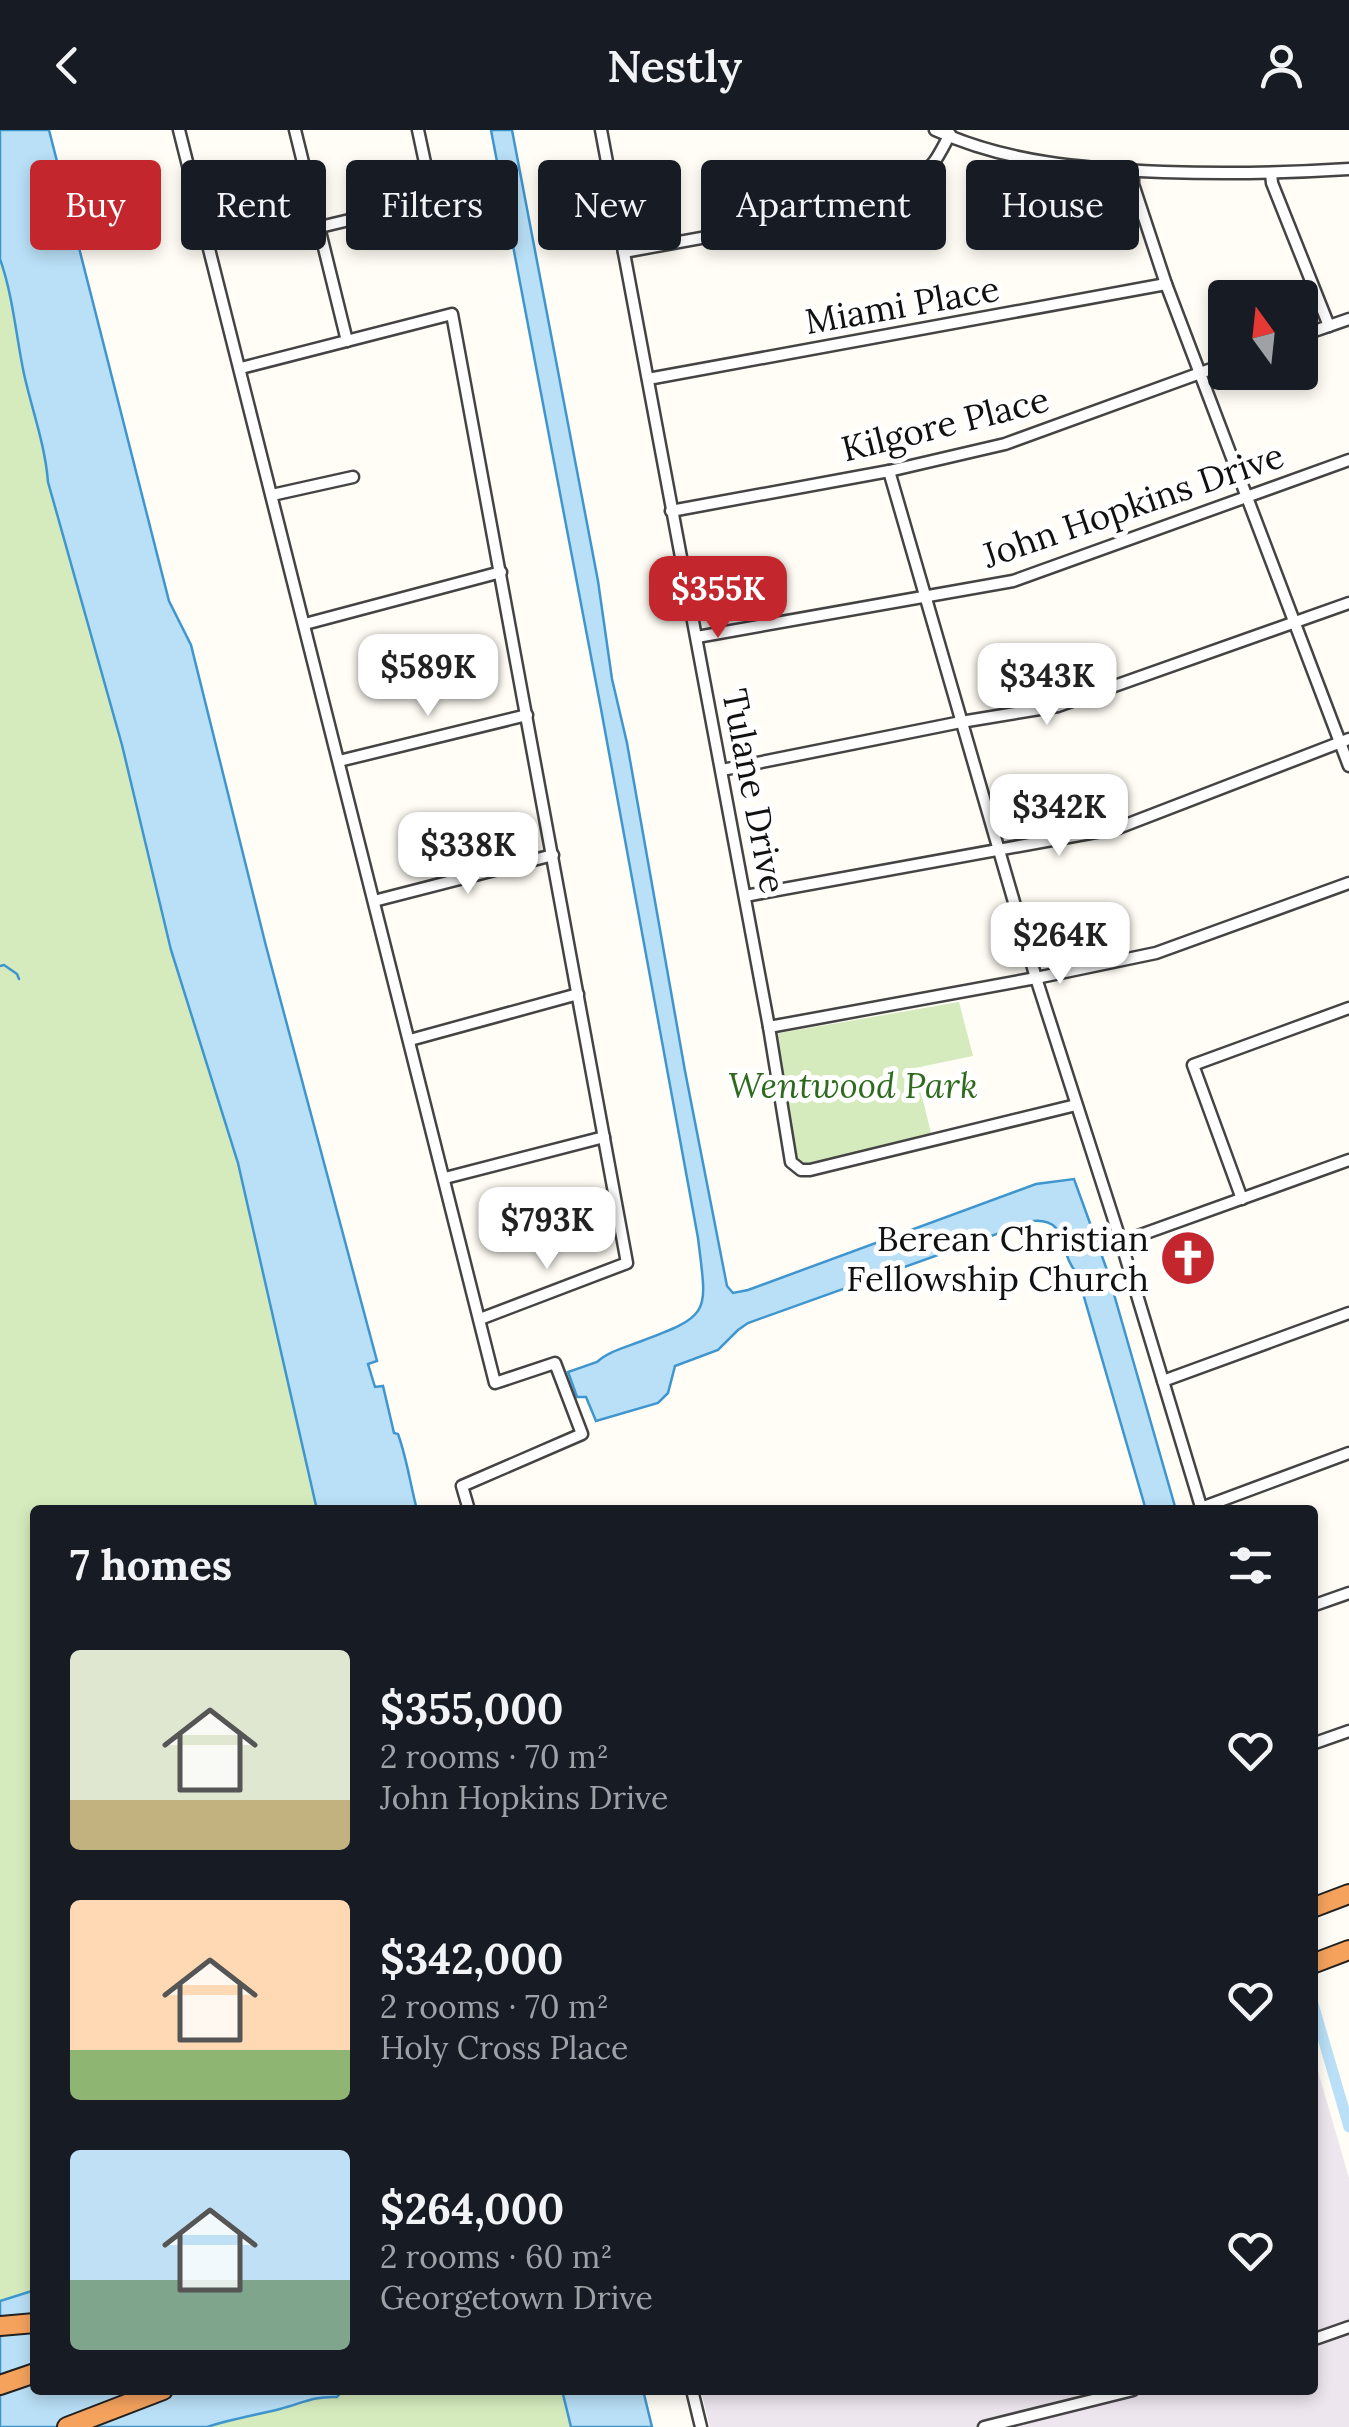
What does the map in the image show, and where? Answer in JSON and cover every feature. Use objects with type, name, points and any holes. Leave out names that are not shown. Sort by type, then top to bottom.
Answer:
[{"type":"highway","points":[[1318,1906],[1349,1894]]},
{"type":"highway","points":[[1318,1965],[1349,1950]]},
{"type":"highway","points":[[1318,1967],[1349,1962]]},
{"type":"highway","points":[[0,2326],[30,2323]]},
{"type":"highway","points":[[0,2385],[30,2374]]},
{"type":"highway","points":[[67,2427],[150,2395]]},
{"type":"highway","points":[[58,2427],[112,2409]]},
{"type":"street","points":[[179,130],[495,1383],[555,1363],[582,1434],[462,1486],[468,1505]]},
{"type":"street","points":[[295,130],[303,160]]},
{"type":"street","points":[[326,226],[433,200],[418,130]]},
{"type":"street","name":"Tulane Drive","points":[[602,130],[770,1027],[790,1156],[796,1168],[810,1170],[1076,1105]]},
{"type":"street","points":[[935,130],[1022,160]]},
{"type":"street","points":[[624,252],[811,218],[854,206],[910,181],[934,162],[950,133]]},
{"type":"street","points":[[1139,171],[1271,173],[1349,168]]},
{"type":"street","points":[[1271,173],[1328,326]]},
{"type":"street","points":[[1139,202],[1166,284],[1295,622],[1345,741],[1349,766]]},
{"type":"street","points":[[325,250],[347,341]]},
{"type":"street","name":"Miami Place","points":[[648,380],[1166,284]]},
{"type":"street","points":[[240,368],[452,314],[627,1263],[480,1319]]},
{"type":"street","points":[[1318,330],[1349,318]]},
{"type":"street","name":"Kilgore Place","points":[[671,511],[890,471],[1004,444],[1208,370]]},
{"type":"street","name":"John Hopkins Drive","points":[[697,637],[1013,581],[1349,460]]},
{"type":"street","points":[[890,471],[1036,978],[1201,1505]]},
{"type":"street","points":[[272,496],[353,477]]},
{"type":"street","points":[[304,624],[501,572]]},
{"type":"street","points":[[722,770],[1058,706],[1349,603]]},
{"type":"street","points":[[339,761],[527,714]]},
{"type":"street","points":[[745,896],[1118,828],[1345,741]]},
{"type":"street","points":[[374,900],[553,855]]},
{"type":"street","points":[[770,1027],[1156,954],[1349,883]]},
{"type":"street","points":[[410,1040],[578,994]]},
{"type":"street","points":[[1242,1198],[1193,1066],[1349,1008]]},
{"type":"street","points":[[445,1178],[604,1137]]},
{"type":"street","points":[[1121,1242],[1349,1160]]},
{"type":"street","points":[[1163,1382],[1349,1313]]},
{"type":"street","points":[[1213,1505],[1349,1454]]},
{"type":"street","points":[[1318,1604],[1349,1593]]},
{"type":"street","points":[[1318,1742],[1349,1731]]},
{"type":"street","points":[[1318,2338],[1349,2327]]},
{"type":"street","points":[[693,2395],[702,2427]]},
{"type":"street","points":[[984,2427],[1113,2395]]},
{"type":"shaded area","points":[[1318,2071],[1349,2178],[1349,2427],[710,2427],[702,2395],[1318,2395]]},
{"type":"green space","points":[[0,259],[48,482],[122,745],[171,950],[238,1163],[316,1505],[30,1505],[30,2292],[0,2301]]},
{"type":"green space","name":"Wentwood Park","points":[[959,1002],[973,1056],[915,1068],[931,1133],[802,1165],[797,1159],[774,1034]]},
{"type":"green space","points":[[562,2395],[570,2427],[207,2427],[321,2396]]},
{"type":"water","points":[[0,130],[49,130],[57,160],[30,160],[30,250],[80,250],[169,601],[191,645],[266,946],[377,1361],[368,1364],[375,1387],[383,1386],[416,1505],[316,1505],[238,1163],[171,950],[122,745],[48,482],[0,259]]},
{"type":"water","points":[[491,130],[512,130],[518,160],[497,160]]},
{"type":"water","points":[[518,161],[727,1286],[733,1293],[748,1290],[1036,1184],[1074,1179],[1107,1270],[1175,1505],[1145,1505],[1077,1273],[1058,1231],[1045,1222],[1033,1221],[748,1323],[718,1350],[675,1366],[668,1393],[658,1403],[596,1421],[586,1397],[577,1397],[568,1372],[693,1317],[703,1297],[698,1238],[514,250],[518,250]]},
{"type":"water","points":[[30,2292],[30,2395],[339,2395],[207,2427],[0,2427],[0,2301]]},
{"type":"water","points":[[563,2395],[644,2395],[652,2427],[571,2427]]},
{"type":"waterway","points":[[0,966],[4,965],[19,979]]},
{"type":"waterway","points":[[1318,2021],[1349,2127]]},
{"type":"place","name":"Berean Christian Fellowship Church","points":[[1188,1258]]}]
